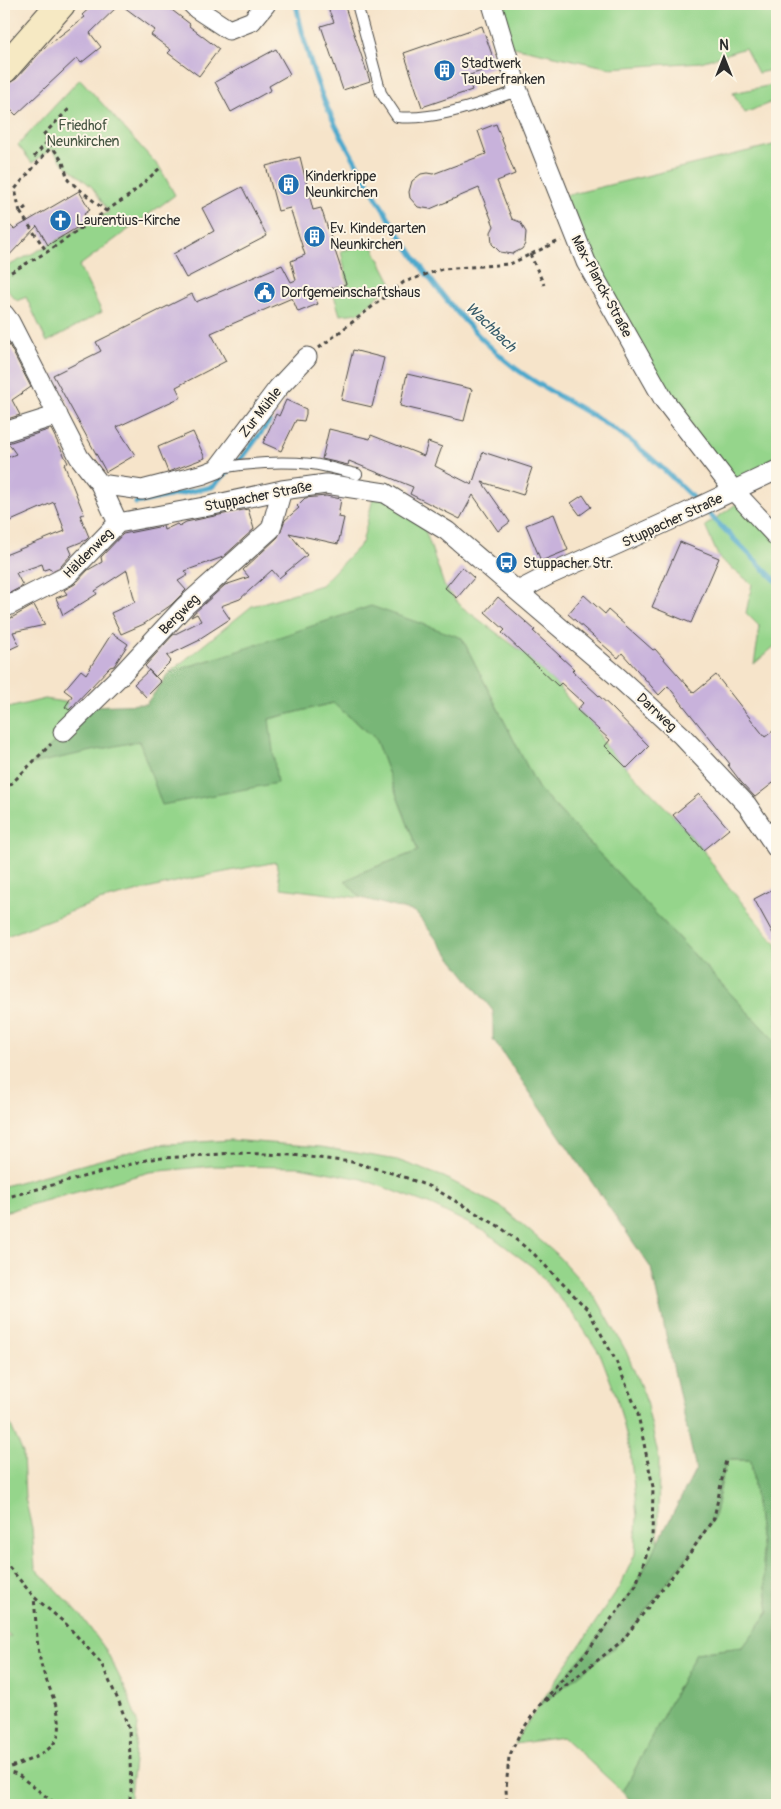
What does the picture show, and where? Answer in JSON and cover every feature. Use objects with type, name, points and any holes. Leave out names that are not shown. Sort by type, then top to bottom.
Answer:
[{"type":"street","points":[[192,4],[229,30],[252,21],[266,4]]},
{"type":"street","name":"Max-Planck-Straße","points":[[492,4],[518,91],[586,262],[664,400],[726,495],[777,537]]},
{"type":"street","points":[[4,68],[59,5]]},
{"type":"street","points":[[6,321],[58,415],[78,457],[100,484],[118,523]]},
{"type":"street","name":"Zur Mühle","points":[[217,468],[278,388],[307,357]]},
{"type":"street","points":[[4,432],[58,415]]},
{"type":"street","points":[[100,484],[142,490],[204,474],[217,468]]},
{"type":"street","name":"Stuppacher Straße","points":[[118,523],[282,490],[326,484],[385,493],[447,531],[518,592],[549,575],[777,470]]},
{"type":"street","name":"Bergweg","points":[[63,732],[121,675],[184,606],[271,529],[282,490]]},
{"type":"street","name":"Häldenweg","points":[[4,608],[67,576],[118,523]]},
{"type":"street","name":"Darrweg","points":[[518,592],[618,677],[682,735],[747,805],[777,850]]},
{"type":"lane","points":[[357,4],[381,93],[397,117],[412,118],[439,114],[518,91]]},
{"type":"lane","points":[[217,468],[242,464],[293,463],[313,464],[357,474]]},
{"type":"path","points":[[68,109],[43,135],[63,162],[68,180],[106,211]]},
{"type":"path","points":[[34,157],[48,142]]},
{"type":"path","points":[[48,252],[20,212],[15,189],[52,146]]},
{"type":"path","points":[[4,276],[48,252],[130,194],[160,168]]},
{"type":"path","points":[[20,212],[26,207]]},
{"type":"path","points":[[307,357],[404,282],[442,269],[510,264],[574,234]]},
{"type":"path","points":[[530,254],[544,284]]},
{"type":"path","points":[[4,791],[63,732]]},
{"type":"path","points":[[4,1198],[150,1159],[235,1153],[292,1155],[352,1162],[399,1175],[433,1188],[500,1228],[534,1254],[588,1310],[616,1361],[636,1410],[653,1487],[652,1538],[636,1585],[590,1648],[539,1706],[519,1735],[509,1757],[506,1788],[507,1805]]},
{"type":"path","points":[[539,1706],[622,1641],[690,1553],[714,1518],[726,1460]]},
{"type":"path","points":[[4,1561],[34,1597],[66,1624],[101,1663],[129,1730],[131,1791],[129,1805]]},
{"type":"path","points":[[34,1597],[40,1661],[56,1705],[60,1732],[54,1744],[39,1755],[4,1770],[17,1774],[57,1805]]},
{"type":"green space","points":[[492,4],[777,4],[777,69],[758,73],[745,48],[701,62],[610,68],[504,45]]},
{"type":"green space","name":"Friedhof Neunkirchen","points":[[80,79],[160,168],[175,195],[79,266],[102,312],[47,342],[26,297],[18,301],[8,291],[4,268],[109,212],[92,187],[63,163],[52,149],[32,163],[18,145]]},
{"type":"green space","points":[[777,84],[777,100],[745,113],[733,93]]},
{"type":"green space","points":[[777,144],[777,470],[734,491],[664,400],[560,197]]},
{"type":"green space","points":[[371,243],[392,284],[359,313],[340,315],[333,292],[348,286],[341,251]]},
{"type":"green space","points":[[375,490],[420,515],[445,588],[462,607],[525,654],[558,686],[577,710],[595,726],[605,746],[673,815],[703,850],[724,881],[777,945],[777,1048],[773,1039],[538,788],[462,638],[223,656],[170,672],[252,606],[321,585],[362,543]]},
{"type":"green space","points":[[742,500],[777,537],[777,644],[754,664],[760,627],[746,613],[752,584],[719,558],[705,526]]},
{"type":"green space","points":[[371,606],[462,638],[538,788],[773,1039],[777,1048],[777,1805],[634,1805],[623,1792],[696,1653],[743,1647],[769,1612],[751,1460],[726,1460],[714,1518],[690,1553],[622,1641],[539,1706],[590,1648],[636,1585],[696,1469],[651,1268],[493,1039],[493,1011],[415,912],[361,898],[345,881],[365,871],[418,851],[375,738],[333,703],[269,719],[277,783],[162,805],[139,741],[32,764],[90,706],[146,704],[170,672]]},
{"type":"green space","points":[[45,699],[90,706],[139,741],[269,719],[333,703],[375,738],[418,851],[365,871],[346,881],[361,898],[281,888],[276,862],[184,880],[99,901],[4,937],[4,709]]},
{"type":"green space","points":[[230,1140],[321,1147],[397,1160],[444,1177],[503,1208],[556,1254],[597,1299],[626,1351],[645,1397],[659,1459],[658,1543],[636,1585],[590,1648],[542,1703],[622,1641],[690,1553],[714,1518],[726,1460],[751,1460],[769,1612],[743,1647],[696,1653],[623,1792],[563,1737],[515,1744],[519,1735],[620,1586],[635,1554],[637,1516],[630,1450],[617,1398],[601,1356],[575,1316],[534,1268],[486,1232],[431,1205],[362,1179],[299,1167],[212,1166],[150,1172],[4,1212],[4,1186],[155,1145]]},
{"type":"green space","points":[[4,1410],[23,1453],[25,1498],[32,1528],[35,1568],[81,1616],[106,1650],[128,1694],[138,1725],[129,1805],[4,1805],[4,1638],[11,1636],[4,1631]]},
{"type":"building","points":[[94,4],[120,4],[90,33],[101,47],[81,63],[77,58],[16,115],[4,103],[4,86],[16,79],[45,47],[85,17],[82,15]]},
{"type":"building","points":[[120,4],[164,4],[219,49],[199,76],[168,53],[171,50],[151,35],[155,30]]},
{"type":"building","points":[[326,4],[344,4],[370,81],[343,90],[321,26],[334,22]]},
{"type":"building","name":"Stadtwerk Tauberfranken","points":[[482,26],[496,66],[467,76],[472,90],[422,107],[404,53]]},
{"type":"building","points":[[276,49],[290,74],[269,86],[271,90],[231,112],[215,82]]},
{"type":"building","points":[[496,124],[515,174],[497,181],[512,219],[520,222],[526,232],[525,244],[522,249],[512,254],[500,252],[492,244],[491,232],[494,226],[479,188],[430,209],[418,207],[410,198],[409,192],[412,181],[421,174],[433,174],[486,154],[478,131]]},
{"type":"building","points":[[300,157],[313,210],[321,208],[346,284],[313,294],[318,304],[298,312],[292,298],[211,333],[226,361],[176,387],[181,397],[117,427],[135,455],[106,472],[53,375],[101,351],[96,342],[192,294],[196,302],[282,265],[291,282],[296,280],[291,261],[305,255],[290,208],[278,211],[266,166]]},
{"type":"building","points":[[242,187],[267,236],[186,278],[173,254],[214,231],[202,208]]},
{"type":"building","name":"Laurentius-Kirche","points":[[79,191],[90,210],[84,214],[88,221],[48,245],[37,226],[4,261],[4,220],[14,229]]},
{"type":"building","points":[[4,335],[31,387],[12,400],[20,415],[4,420]]},
{"type":"building","points":[[353,350],[384,358],[372,407],[341,400]]},
{"type":"building","points":[[407,374],[472,389],[464,421],[400,406]]},
{"type":"building","points":[[286,400],[306,409],[306,414],[304,421],[296,420],[281,451],[263,443],[276,414],[279,416]]},
{"type":"building","points":[[51,429],[68,463],[64,464],[84,514],[80,515],[89,537],[69,547],[72,554],[60,567],[52,571],[50,568],[44,570],[42,564],[16,573],[23,586],[4,596],[4,552],[5,555],[65,531],[54,502],[4,524],[4,459],[16,454],[8,443]]},
{"type":"building","points":[[329,429],[370,439],[371,435],[424,456],[428,442],[442,447],[435,466],[472,485],[483,452],[532,468],[523,495],[482,482],[510,522],[498,531],[473,495],[460,519],[410,494],[413,487],[349,461],[348,465],[322,459]]},
{"type":"building","points":[[193,432],[205,458],[168,472],[158,447]]},
{"type":"building","points":[[583,495],[591,507],[580,515],[571,503]]},
{"type":"building","points":[[326,496],[341,499],[338,517],[344,518],[338,544],[289,533],[307,555],[279,578],[272,570],[240,599],[221,606],[230,619],[200,640],[167,656],[171,661],[155,677],[145,666],[173,635],[201,621],[197,614],[191,617],[225,585],[249,577],[243,570],[278,537],[285,520],[299,508],[297,506],[305,498]]},
{"type":"building","points":[[248,509],[254,529],[223,557],[185,571],[188,575],[178,581],[186,590],[171,605],[144,624],[121,634],[111,613],[135,602],[127,570],[95,591],[97,594],[63,615],[56,598],[67,594],[64,590],[75,584],[88,570],[102,562],[101,557],[123,534],[163,526],[164,530],[177,524],[179,526],[186,522]]},
{"type":"building","points":[[554,514],[568,550],[541,561],[526,525]]},
{"type":"building","points":[[680,542],[719,558],[691,623],[652,607]]},
{"type":"building","points":[[462,567],[474,578],[457,598],[445,588]]},
{"type":"building","points":[[584,595],[605,614],[608,610],[653,650],[655,649],[694,693],[716,675],[765,737],[777,728],[777,780],[755,797],[741,782],[728,765],[730,764],[668,686],[659,695],[622,653],[618,658],[568,614]]},
{"type":"building","points":[[498,597],[535,630],[533,631],[574,669],[572,671],[649,746],[627,768],[605,746],[610,740],[577,710],[583,703],[561,683],[558,686],[502,633],[505,630],[485,612]]},
{"type":"building","points":[[34,605],[45,625],[13,632],[19,645],[4,652],[4,619],[7,620]]},
{"type":"building","points":[[112,633],[128,644],[114,666],[110,667],[69,710],[65,707],[72,696],[64,690],[81,670],[86,674]]},
{"type":"building","points":[[149,670],[161,682],[146,697],[134,684]]},
{"type":"building","points":[[699,794],[729,829],[703,850],[673,815]]},
{"type":"building","points":[[777,887],[777,941],[754,899]]},
{"type":"waterway","name":"Wachbach","points":[[296,4],[311,64],[334,122],[373,192],[403,240],[436,287],[493,350],[542,386],[598,418],[624,436],[671,476],[697,502]]},
{"type":"waterway","points":[[136,503],[212,487],[243,457],[269,422]]},
{"type":"waterway","name":"Wachbach","points":[[703,508],[777,582]]},
{"type":"place","name":"Stadtwerk Tauberfranken","points":[[445,71]]},
{"type":"place","name":"Kinderkrippe Neunkirchen","points":[[289,184]]},
{"type":"place","name":"Laurentius-Kirche","points":[[60,220]]},
{"type":"place","name":"Ev. Kindergarten Neunkirchen","points":[[314,236]]},
{"type":"place","name":"Dorfgemeinschaftshaus","points":[[265,292]]},
{"type":"place","name":"Stuppacher Str.","points":[[507,563]]}]
